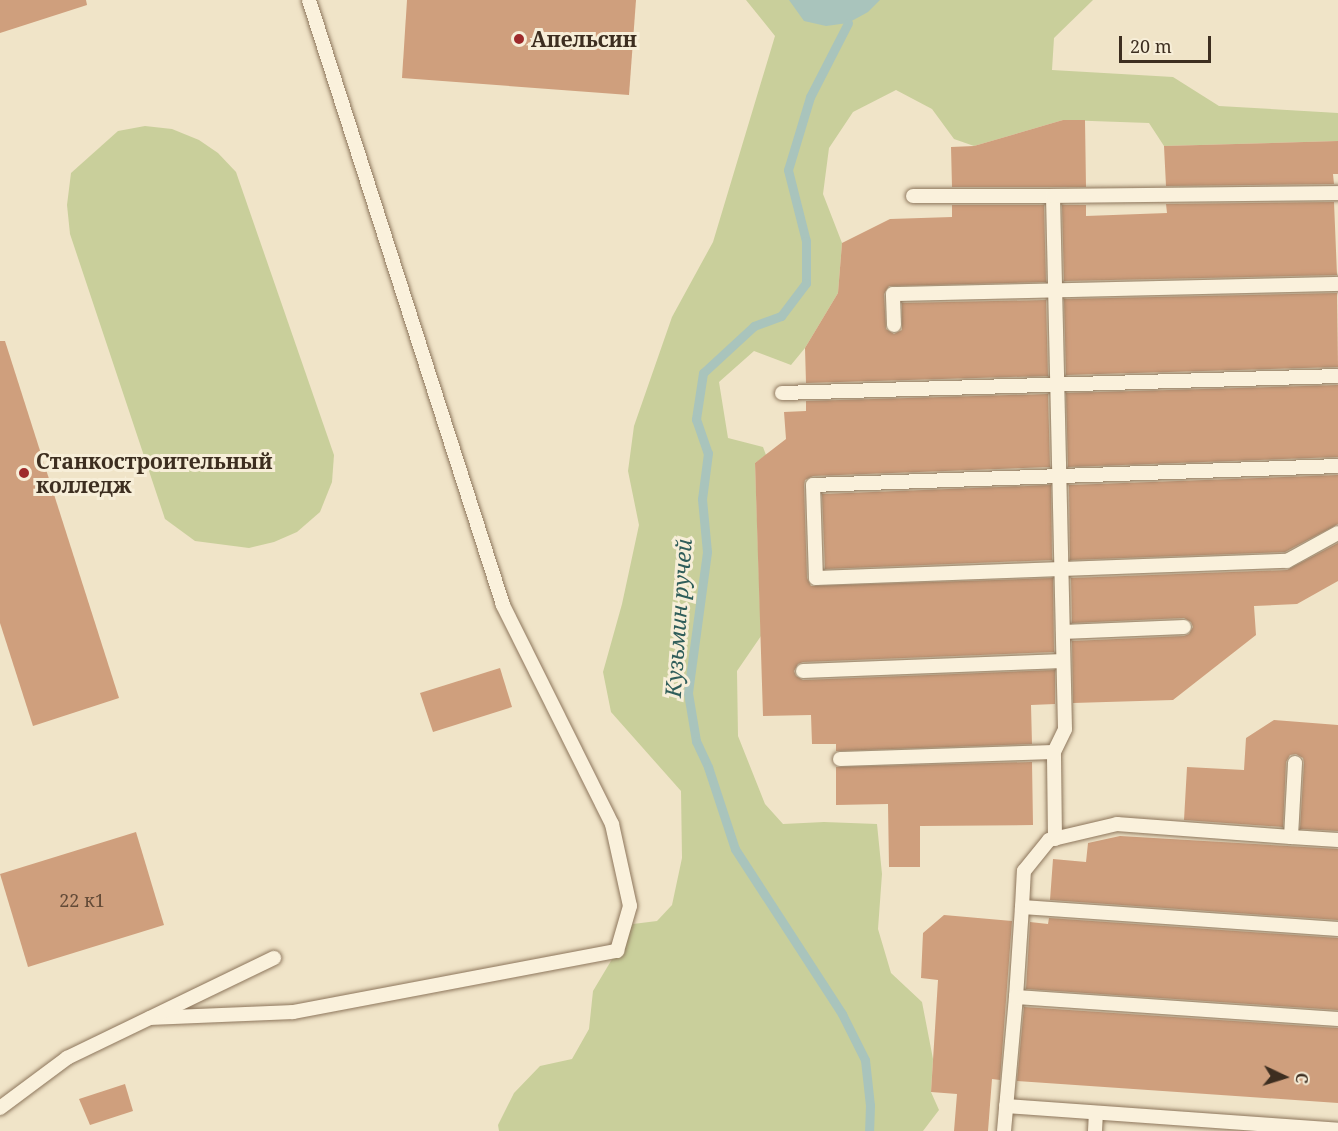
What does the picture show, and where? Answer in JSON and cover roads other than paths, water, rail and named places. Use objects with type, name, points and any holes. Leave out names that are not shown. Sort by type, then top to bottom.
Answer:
[{"type":"lane","points":[[150,1018],[293,1012],[617,951],[630,906],[612,824],[503,604],[309,0]]},
{"type":"lane","points":[[913,196],[1338,193]]},
{"type":"lane","points":[[1053,196],[1065,729],[1054,752],[1055,839]]},
{"type":"lane","points":[[894,325],[893,294],[1338,284]]},
{"type":"lane","points":[[782,393],[1338,376]]},
{"type":"lane","points":[[1338,466],[813,485],[816,578],[1287,561],[1338,533]]},
{"type":"lane","points":[[1063,632],[1184,627]]},
{"type":"lane","points":[[803,671],[1063,661]]},
{"type":"lane","points":[[840,759],[1054,752]]},
{"type":"lane","points":[[1291,837],[1295,763]]},
{"type":"lane","points":[[1004,1131],[1024,871],[1048,840],[1117,824],[1338,840]]},
{"type":"lane","points":[[1022,907],[1338,929]]},
{"type":"lane","points":[[0,1108],[67,1058],[274,958]]},
{"type":"lane","points":[[1016,997],[1338,1019]]},
{"type":"lane","points":[[1006,1107],[1288,1129],[1338,1130]]},
{"type":"lane","points":[[1095,1131],[1096,1113]]},
{"type":"water","points":[[789,0],[880,0],[868,12],[848,23],[826,26],[804,21]]},
{"type":"waterway","name":"Кузьмин ручей","points":[[848,23],[810,97],[788,170],[806,241],[806,283],[781,316],[754,326],[703,373],[696,419],[708,453],[702,499],[707,552],[688,693],[696,741],[708,767],[735,849],[842,1014],[865,1060],[870,1105],[869,1131]]},
{"type":"place","name":"Апельсин","points":[[519,39]]},
{"type":"place","name":"Станкостроительный колледж","points":[[24,473]]}]
